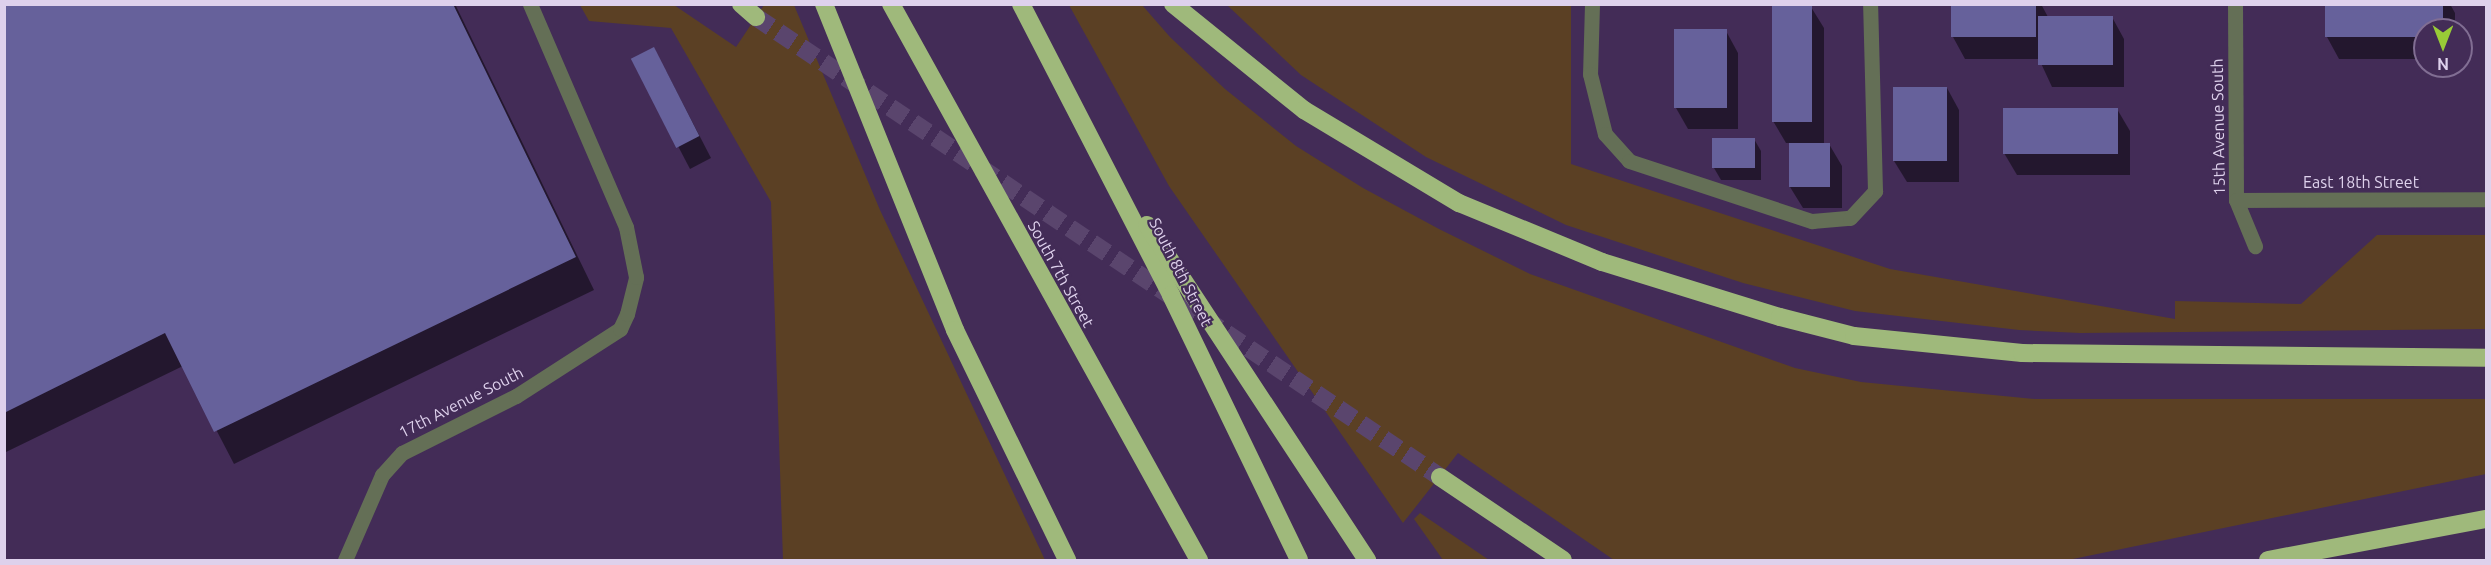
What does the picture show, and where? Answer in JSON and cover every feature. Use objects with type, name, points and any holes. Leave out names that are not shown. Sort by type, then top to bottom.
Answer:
[{"type":"highway","points":[[741,4],[756,17]]},
{"type":"highway","points":[[824,4],[955,330],[1067,561]]},
{"type":"highway","name":"South 7th Street","points":[[891,4],[1199,561]]},
{"type":"highway","name":"South 8th Street","points":[[1021,4],[1171,295],[1299,561]]},
{"type":"highway","points":[[1173,4],[1304,110],[1459,203],[1602,262],[1780,317],[1854,336],[2022,353],[2487,358]]},
{"type":"highway","points":[[1090,138],[1367,561]]},
{"type":"highway","points":[[1138,454],[1191,561]]},
{"type":"highway","points":[[1440,477],[1563,561]]},
{"type":"highway","points":[[2268,561],[2487,519]]},
{"type":"street","name":"17th Avenue South","points":[[345,561],[382,475],[402,453],[516,396],[620,330],[627,314],[636,277],[626,227],[530,4]]},
{"type":"street","points":[[1592,4],[1590,74],[1605,134],[1629,161],[1812,220],[1850,218],[1875,191],[1870,4]]},
{"type":"street","name":"15th Avenue South","points":[[2235,4],[2236,200],[2254,246]]},
{"type":"street","name":"East 18th Street","points":[[2236,200],[2487,199]]},
{"type":"shaded area","points":[[580,5],[674,5],[736,47],[764,5],[794,5],[880,210],[1045,560],[783,560],[771,202],[671,28],[589,21]]},
{"type":"shaded area","points":[[1069,5],[1142,5],[1170,37],[1225,89],[1296,146],[1363,188],[1439,229],[1530,274],[1795,368],[1861,382],[2035,399],[2486,399],[2486,474],[2068,560],[1614,560],[1458,453],[1403,523],[1169,186]]},
{"type":"shaded area","points":[[1227,5],[1571,5],[1571,164],[1890,269],[2175,319],[2175,301],[2301,304],[2377,235],[2486,235],[2486,329],[2080,333],[2019,330],[1855,311],[1743,283],[1566,225],[1426,157],[1301,75]]},
{"type":"shaded area","points":[[1420,513],[1489,560],[1443,560],[1414,519]]},
{"type":"building","points":[[4,4],[453,4],[576,257],[214,432],[165,333],[4,413]]},
{"type":"building","points":[[1951,4],[2036,4],[2036,37],[1951,37]]},
{"type":"building","points":[[2325,4],[2443,4],[2443,18],[2413,18],[2413,37],[2325,37]]},
{"type":"building","points":[[1772,5],[1812,5],[1812,122],[1772,122]]},
{"type":"building","points":[[2038,16],[2113,16],[2113,65],[2038,65]]},
{"type":"building","points":[[1674,29],[1727,29],[1727,108],[1674,108]]},
{"type":"building","points":[[654,47],[699,136],[676,148],[631,59]]},
{"type":"building","points":[[1893,87],[1947,87],[1947,161],[1893,161]]},
{"type":"building","points":[[2003,108],[2118,108],[2118,154],[2003,154]]},
{"type":"building","points":[[1712,138],[1755,138],[1755,168],[1712,168]]},
{"type":"building","points":[[1789,143],[1830,143],[1830,187],[1789,187]]},
{"type":"tunnel","points":[[756,17],[1440,477]]}]
